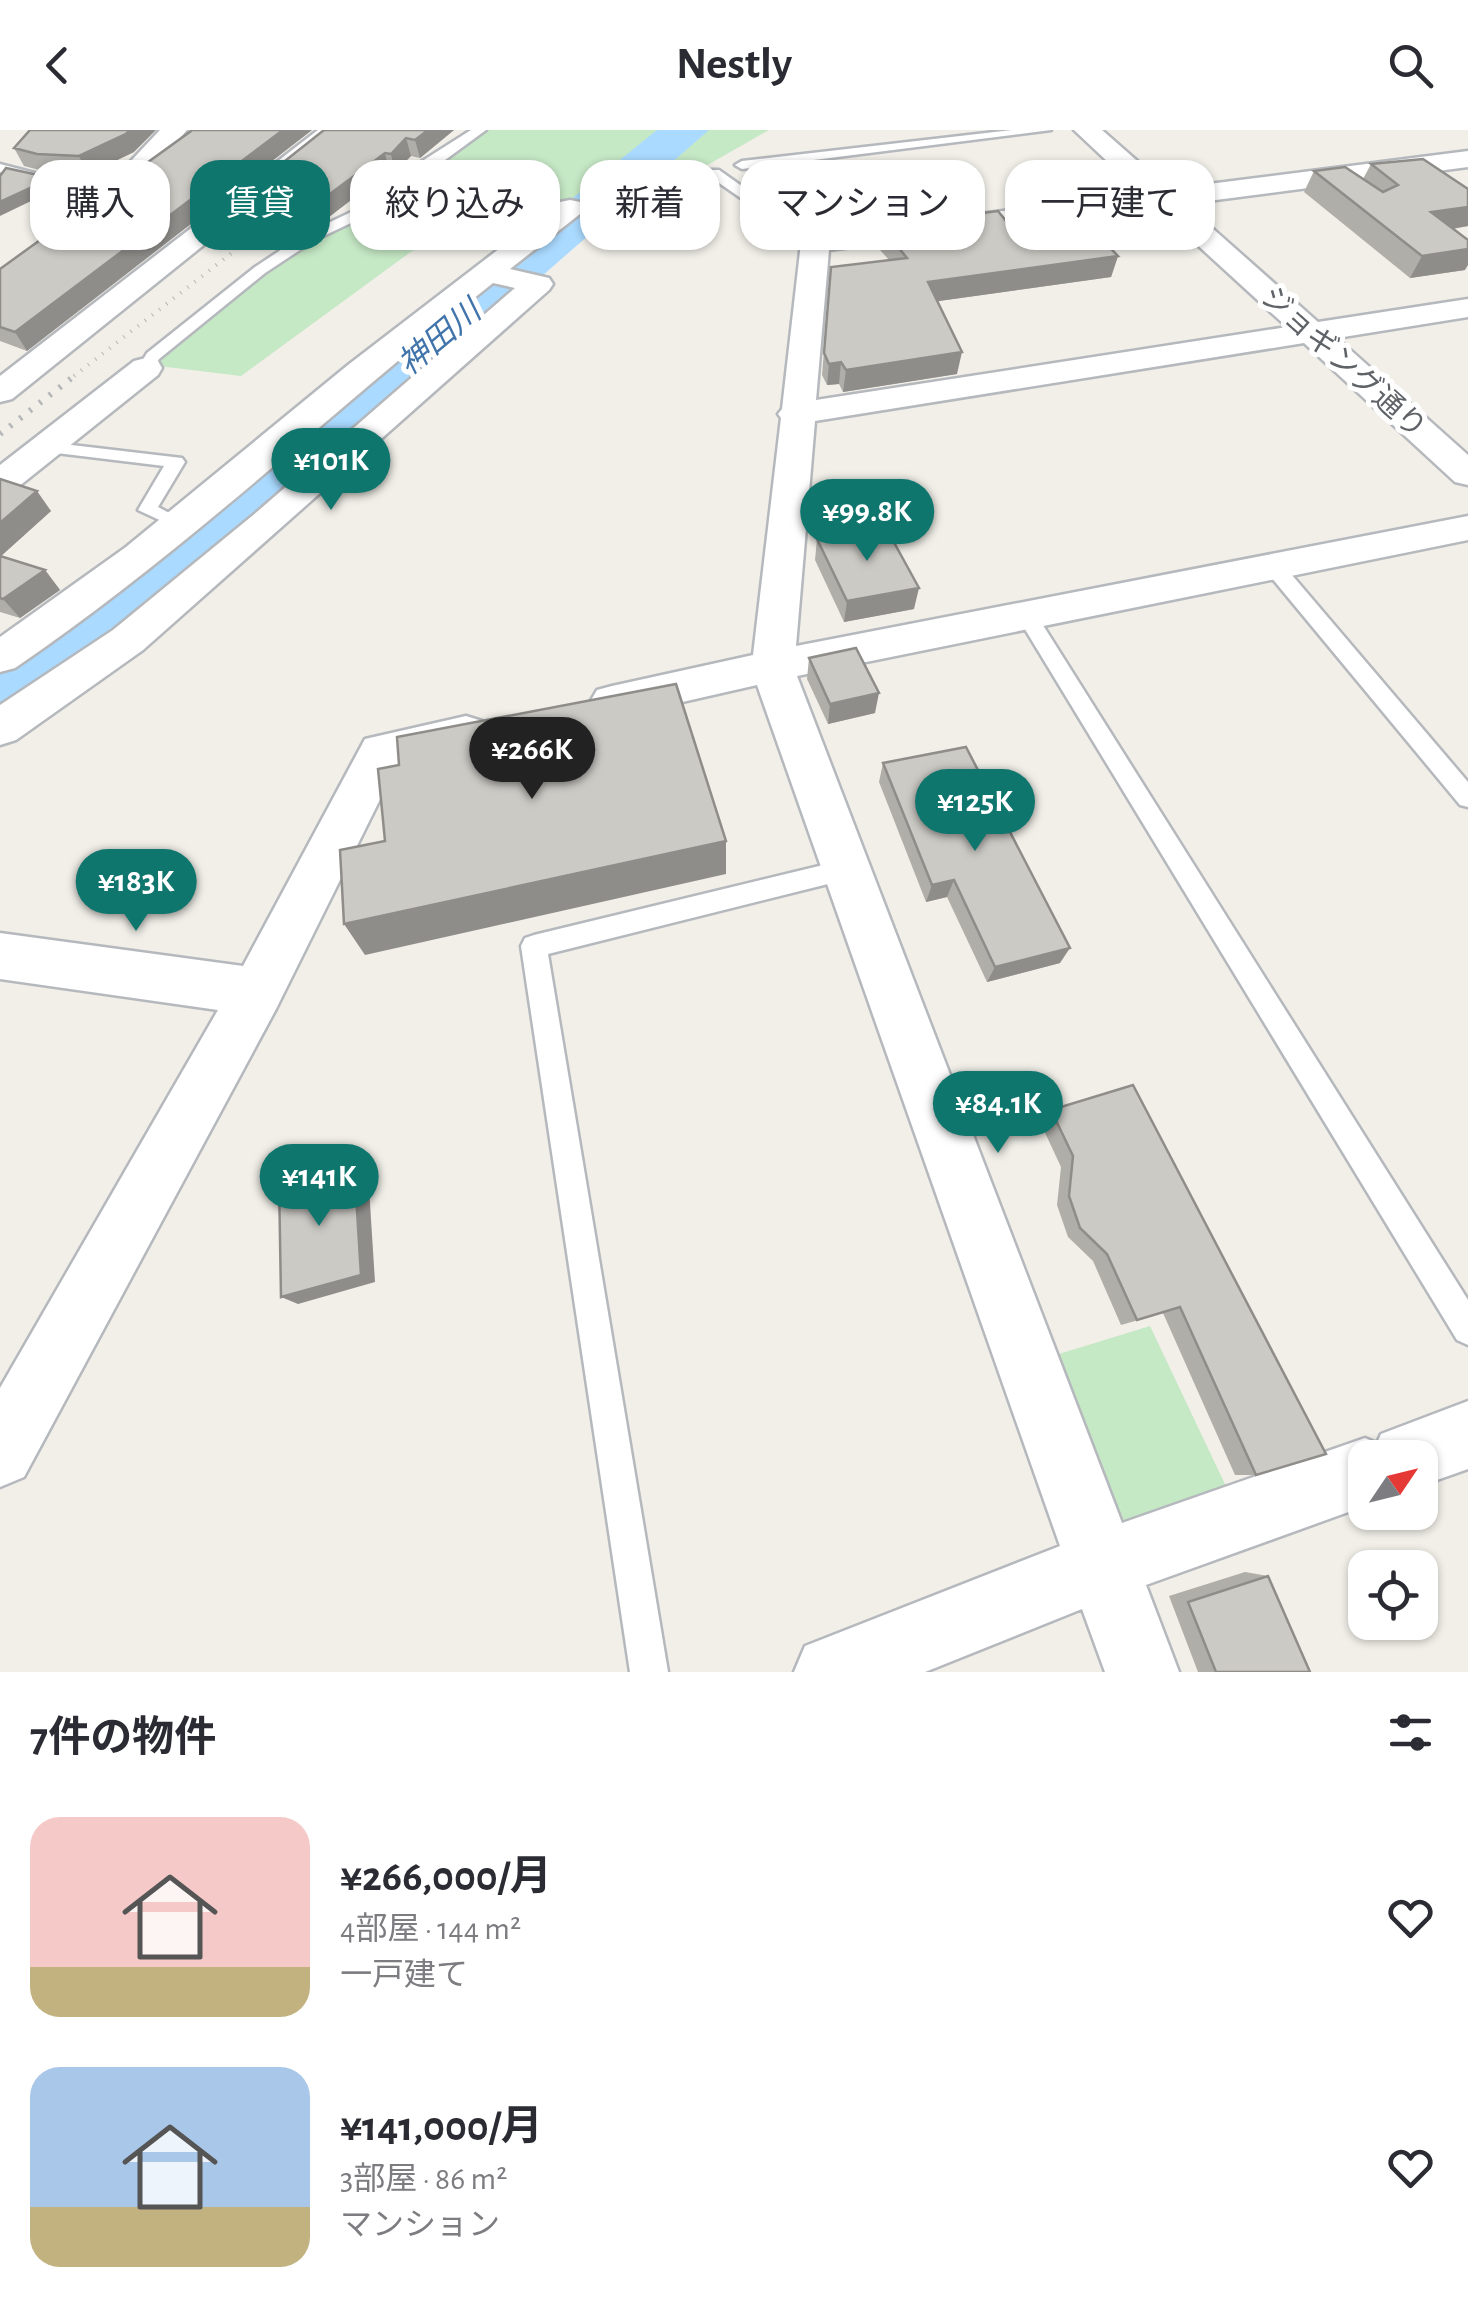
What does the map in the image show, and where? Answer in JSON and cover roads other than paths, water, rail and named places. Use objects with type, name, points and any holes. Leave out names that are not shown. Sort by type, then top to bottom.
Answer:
[{"type":"street","points":[[147,160],[174,130]]},
{"type":"street","points":[[8,377],[334,130]]},
{"type":"street","name":"ジョギング通り","points":[[1087,130],[1120,160]]},
{"type":"street","points":[[1215,193],[1341,181],[1468,159]]},
{"type":"street","points":[[0,657],[60,619],[181,524],[360,372],[502,276],[570,208]]},
{"type":"street","name":"ジョギング通り","points":[[1215,246],[1468,474]]},
{"type":"street","points":[[814,250],[795,414],[773,668],[844,870],[1142,1672]]},
{"type":"street","points":[[0,728],[128,640],[271,520],[538,284],[502,276]]},
{"type":"street","points":[[795,414],[1468,308]]},
{"type":"street","points":[[0,484],[146,368]]},
{"type":"street","points":[[568,712],[910,636],[1468,528]]},
{"type":"street","points":[[0,1452],[257,992],[380,751],[512,724]]},
{"type":"street","points":[[0,956],[257,992]]},
{"type":"street","points":[[1438,1446],[1468,1435]]},
{"type":"street","points":[[832,1672],[1103,1564],[1348,1478]]},
{"type":"lane","points":[[146,368],[153,356],[260,270],[310,238],[369,209],[421,168],[480,130]]},
{"type":"lane","points":[[785,160],[1045,130]]},
{"type":"lane","points":[[0,168],[30,176]]},
{"type":"lane","points":[[46,447],[176,462],[147,510],[181,524]]},
{"type":"lane","points":[[1273,566],[1468,798]]},
{"type":"lane","points":[[1027,616],[1468,1329]]},
{"type":"lane","points":[[649,1672],[534,946],[844,870]]},
{"type":"waterway","name":"神田川","points":[[0,687],[127,598],[686,130]]},
{"type":"railway","points":[[74,376],[236,250]]},
{"type":"railway","points":[[0,434],[78,373]]}]
